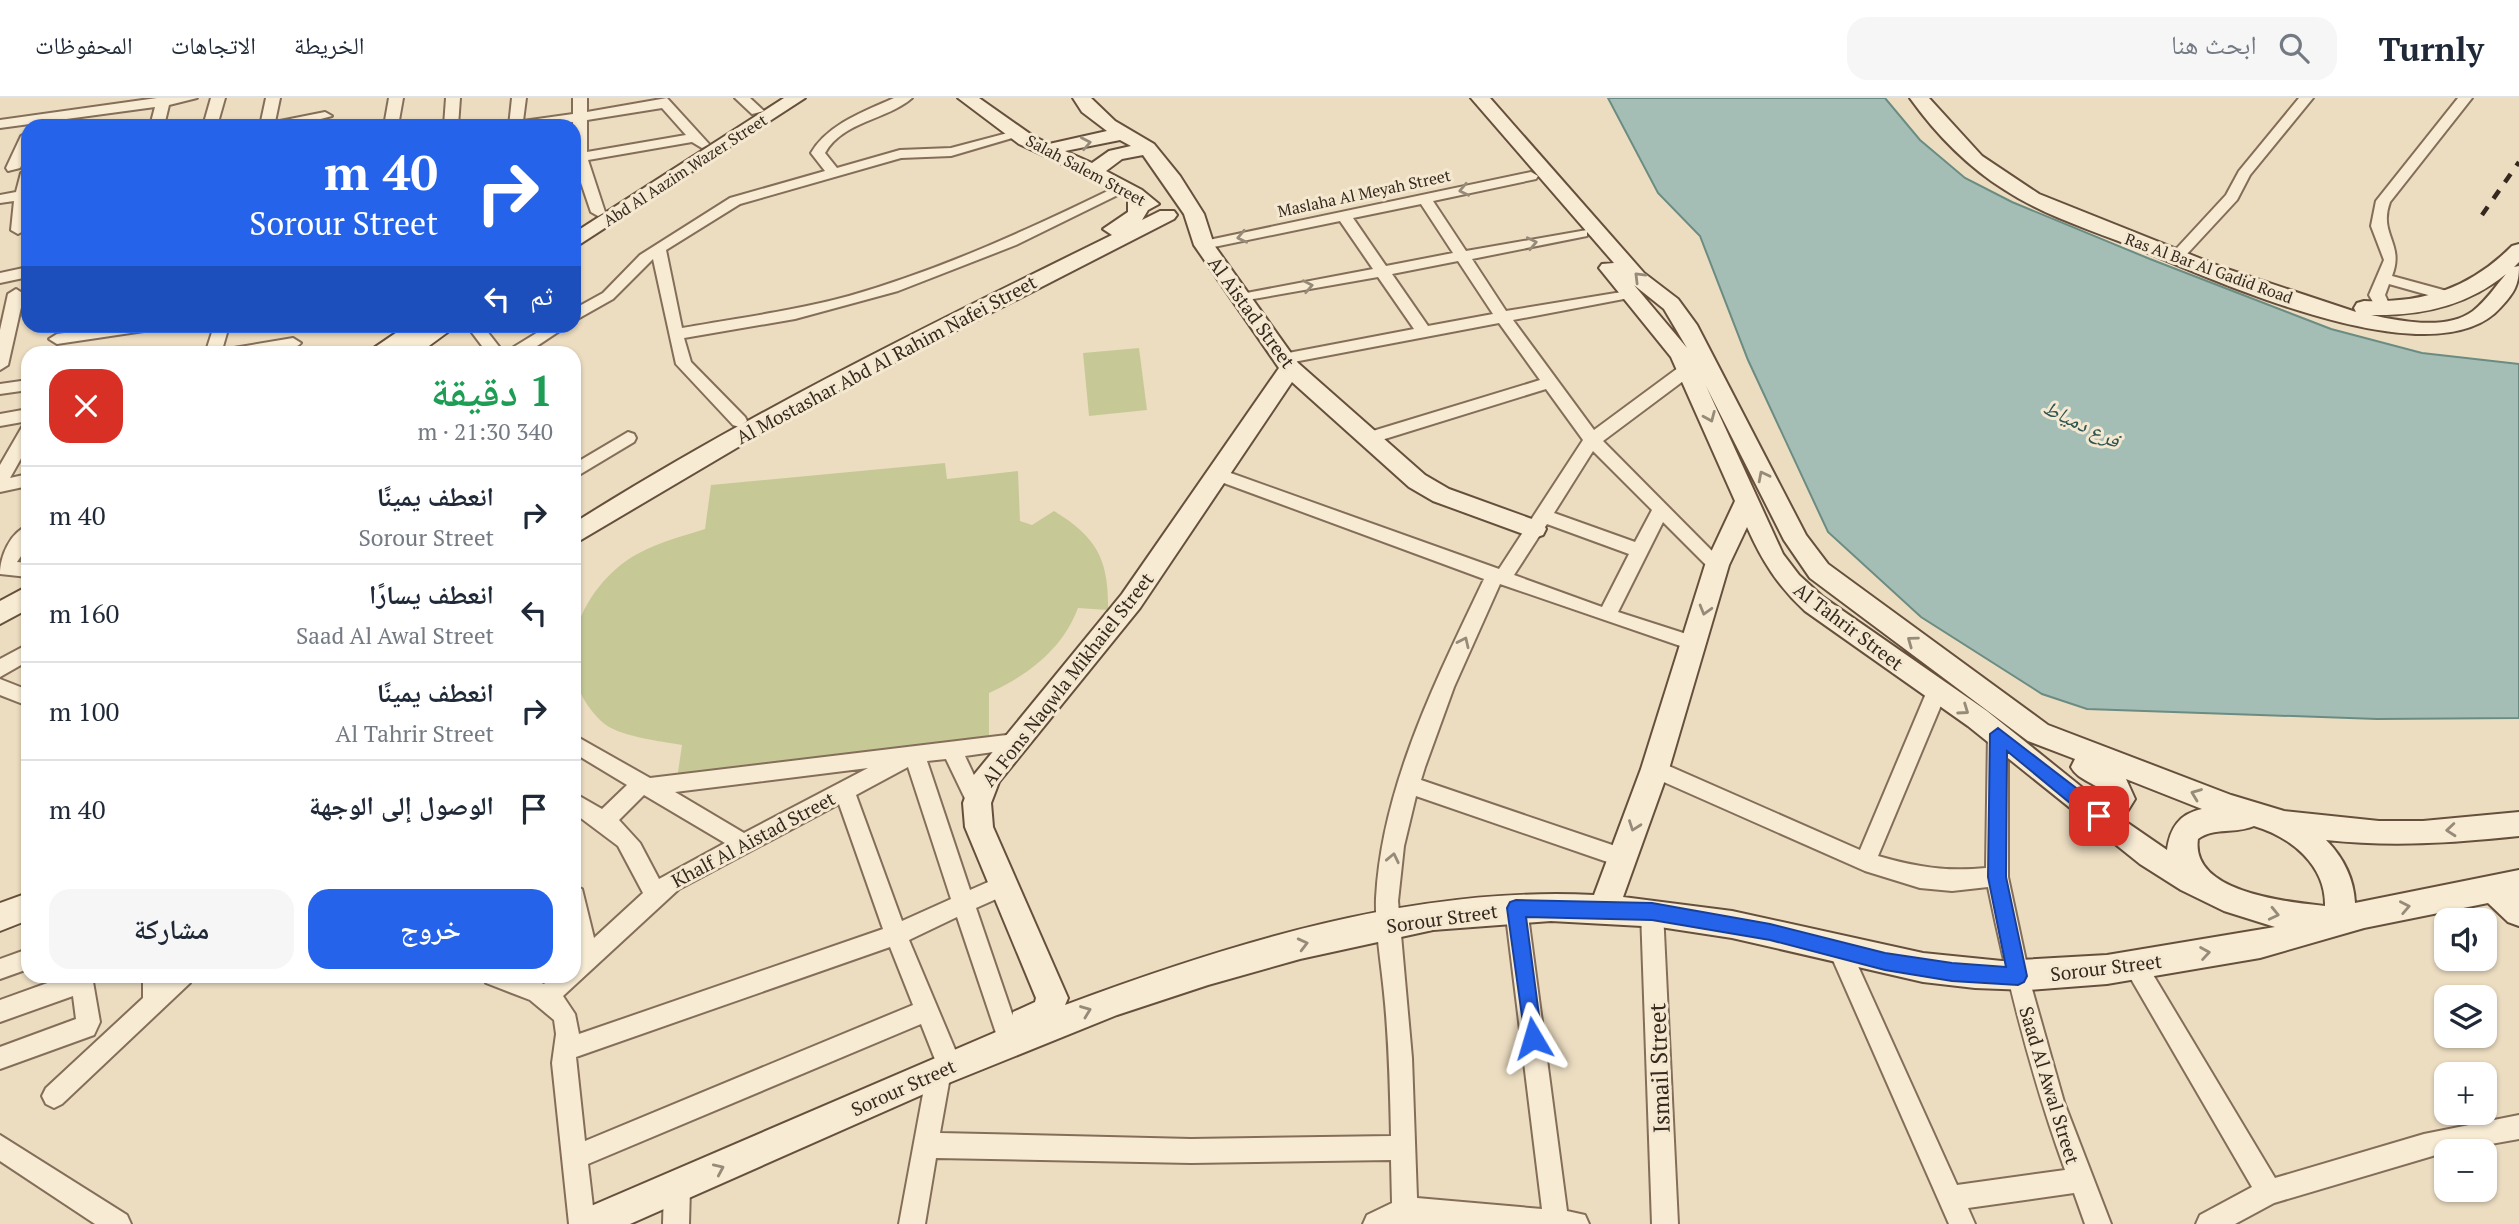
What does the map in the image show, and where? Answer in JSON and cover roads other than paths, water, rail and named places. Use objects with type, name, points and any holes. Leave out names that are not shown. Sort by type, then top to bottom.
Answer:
[{"type":"main road","name":"Ras Al Bar Al Gadid Road","points":[[1919,98],[1982,166],[2034,199],[2259,288],[2345,316],[2389,317],[2430,329],[2469,323],[2488,312],[2519,272]]},
{"type":"main road","points":[[415,346],[434,333]]},
{"type":"main road","points":[[0,899],[21,891]]},
{"type":"street","points":[[36,119],[45,98]]},
{"type":"street","points":[[53,119],[190,98]]},
{"type":"street","points":[[212,119],[218,98]]},
{"type":"street","points":[[268,119],[273,98]]},
{"type":"street","points":[[325,119],[330,98]]},
{"type":"street","points":[[392,119],[396,98]]},
{"type":"street","points":[[452,119],[453,98]]},
{"type":"street","points":[[517,119],[519,98]]},
{"type":"street","points":[[580,98],[580,117]]},
{"type":"street","name":"Abd Al Aazim Wazer Street","points":[[690,161],[700,141],[750,104],[778,98]]},
{"type":"street","name":"Abd Al Aazim Wazer Street","points":[[581,223],[796,98]]},
{"type":"street","points":[[835,174],[818,153],[820,147],[850,125],[905,98]]},
{"type":"street","name":"Salah Salem Street","points":[[967,98],[1045,150],[1130,191],[1167,215],[1204,245]]},
{"type":"street","name":"Al Aistad Street","points":[[1082,98],[1088,108],[1147,148],[1190,205],[1204,245],[1286,363],[1417,481],[1441,495],[1538,522]]},
{"type":"street","name":"Al Tahrir Street","points":[[1462,98],[1582,233],[1678,334],[1796,540],[1819,571],[2038,733],[2274,821]]},
{"type":"street","name":"Al Tahrir Street","points":[[1480,98],[1637,277],[1645,300]]},
{"type":"street","name":"Ras Al Bar Al Gadid Road","points":[[1934,98],[1986,154],[2020,179],[2062,202],[2182,251],[2333,303],[2389,317],[2447,299],[2487,282],[2519,250]]},
{"type":"street","points":[[2182,251],[2232,197],[2244,174],[2306,98]]},
{"type":"street","points":[[2389,317],[2377,295],[2392,260],[2376,223],[2383,201],[2465,98]]},
{"type":"street","points":[[159,119],[164,100]]},
{"type":"street","points":[[566,119],[663,101],[700,141]]},
{"type":"street","points":[[0,124],[21,123]]},
{"type":"street","points":[[1045,150],[1125,133]]},
{"type":"street","points":[[581,312],[608,296],[657,249],[735,201],[900,154],[951,152],[1019,134]]},
{"type":"street","points":[[581,157],[700,141]]},
{"type":"street","points":[[1093,171],[1116,155],[1147,148]]},
{"type":"street","points":[[581,168],[598,212]]},
{"type":"street","name":"Abd Al Aazim Wazer Street","points":[[581,238],[669,174]]},
{"type":"street","name":"Maslaha Al Meyah Street","points":[[1204,245],[1531,176]]},
{"type":"street","points":[[675,334],[811,310],[871,294],[1043,229],[1130,191]]},
{"type":"street","name":"Al Mostashar Abd Al Rahim Nafei Street","points":[[581,515],[739,421],[858,355],[1132,220],[1139,212],[1130,191]]},
{"type":"street","points":[[0,199],[21,196]]},
{"type":"street","points":[[0,209],[21,198]]},
{"type":"street","points":[[1424,198],[1548,383],[1592,440],[1717,565]]},
{"type":"street","name":"Al Mostashar Abd Al Rahim Nafei Street","points":[[581,532],[767,419],[868,364],[1167,215]]},
{"type":"street","points":[[1344,216],[1423,331]]},
{"type":"street","points":[[0,234],[21,229]]},
{"type":"street","points":[[1241,299],[1582,233]]},
{"type":"street","points":[[657,249],[684,364],[739,421]]},
{"type":"street","points":[[0,278],[21,274]]},
{"type":"street","points":[[2384,278],[2447,299],[2447,314],[2469,323]]},
{"type":"street","points":[[0,365],[15,294]]},
{"type":"street","points":[[1286,363],[1501,315],[1645,300]]},
{"type":"street","points":[[57,339],[97,333]]},
{"type":"street","points":[[388,346],[407,333]]},
{"type":"street","points":[[525,346],[547,333]]},
{"type":"street","name":"Al Tahrir Street","points":[[1678,334],[1688,369],[1773,558],[1790,582],[1814,604],[1998,734],[2079,802],[2198,885],[2255,909],[2293,918],[2338,920]]},
{"type":"street","name":"Al Fons Naqwla Mikhaiel Street","points":[[1023,1027],[1047,1012],[1052,998],[979,827],[977,803],[987,776],[1074,674],[1131,601],[1219,475],[1286,363]]},
{"type":"street","points":[[1405,1210],[1397,1011],[1387,908],[1391,861],[1411,785],[1450,671],[1499,577],[1592,440],[1688,369]]},
{"type":"street","points":[[1369,438],[1548,383]]},
{"type":"street","points":[[0,389],[21,386]]},
{"type":"street","points":[[0,420],[21,426]]},
{"type":"street","points":[[581,463],[628,438]]},
{"type":"street","points":[[0,480],[21,441]]},
{"type":"street","points":[[1219,475],[1607,616],[1695,644]]},
{"type":"street","points":[[0,486],[21,482]]},
{"type":"street","points":[[1604,908],[1655,769],[1717,565],[1747,501]]},
{"type":"street","points":[[1607,616],[1661,509]]},
{"type":"street","points":[[1538,522],[1640,551]]},
{"type":"street","points":[[1,567],[21,543]]},
{"type":"street","points":[[1,567],[21,569]]},
{"type":"street","points":[[0,596],[21,583]]},
{"type":"street","points":[[0,614],[21,600]]},
{"type":"street","points":[[0,669],[21,656]]},
{"type":"street","points":[[0,687],[21,695]]},
{"type":"street","points":[[1864,862],[1937,691]]},
{"type":"street","name":"Saad Al Awal Street","points":[[1998,734],[1997,877],[2018,976],[2052,1102],[2098,1224]]},
{"type":"street","points":[[604,821],[645,785],[1015,742]]},
{"type":"street","points":[[2065,744],[2076,761],[2105,776],[2120,791],[2121,799],[2117,806],[2108,809],[2079,802]]},
{"type":"street","points":[[581,747],[746,845]]},
{"type":"street","points":[[951,750],[977,803]]},
{"type":"street","points":[[914,754],[962,906],[1023,1027]]},
{"type":"street","name":"Khalf Al Aistad Street","points":[[581,965],[655,895],[693,868],[746,845],[914,754]]},
{"type":"street","points":[[1655,769],[1864,862],[1920,878],[1952,881],[1997,877]]},
{"type":"street","points":[[1411,785],[1622,858]]},
{"type":"street","points":[[844,790],[896,935],[927,1010],[954,1064],[925,1145],[912,1224]]},
{"type":"street","points":[[581,806],[604,821],[632,846],[655,895]]},
{"type":"street","points":[[2198,885],[2182,853],[2184,833],[2191,826],[2211,819],[2274,821],[2379,833],[2423,833],[2519,824]]},
{"type":"street","points":[[2274,821],[2304,837],[2333,870],[2341,888],[2342,905],[2338,920],[2507,886],[2519,912]]},
{"type":"street","points":[[565,1050],[896,935],[1004,885]]},
{"type":"street","points":[[1376,1224],[1405,1210],[1566,1222],[1516,908]]},
{"type":"street","name":"Sorour Street","points":[[589,1224],[677,1188],[954,1064],[1023,1027],[1213,968],[1431,917],[1516,908],[1652,911],[1770,932],[1840,951],[1929,969],[2018,976],[2098,972],[2286,938],[2338,920]]},
{"type":"street","points":[[0,917],[21,909]]},
{"type":"street","name":"Ismail Street","points":[[1652,911],[1665,1224]]},
{"type":"street","points":[[1840,951],[1962,1224]]},
{"type":"street","points":[[0,969],[21,962]]},
{"type":"street","points":[[2135,965],[2270,1192]]},
{"type":"street","points":[[0,1011],[71,983]]},
{"type":"street","points":[[0,1058],[86,1027],[88,1022],[82,983]]},
{"type":"street","points":[[154,983],[154,1003]]},
{"type":"street","points":[[54,1096],[175,983]]},
{"type":"street","points":[[511,983],[556,1003],[568,1024],[565,1050],[582,1224]]},
{"type":"street","points":[[546,997],[561,983]]},
{"type":"street","points":[[575,1157],[927,1010]]},
{"type":"street","points":[[2208,1224],[2270,1192],[2424,1146],[2519,1127]]},
{"type":"street","points":[[925,1145],[1191,1151],[1403,1148]]},
{"type":"street","points":[[0,1147],[118,1224]]},
{"type":"street","points":[[1951,1198],[2081,1180]]},
{"type":"street","points":[[676,1224],[677,1188]]},
{"type":"water","name":"فرع دمياط","points":[[1608,98],[1885,98],[1920,140],[1965,178],[2012,202],[2331,329],[2422,353],[2519,364],[2519,718],[2377,719],[2087,709],[2042,694],[1921,617],[1828,532],[1748,360],[1700,236],[1658,193]]},
{"type":"railway","points":[[2482,215],[2519,162]]}]
